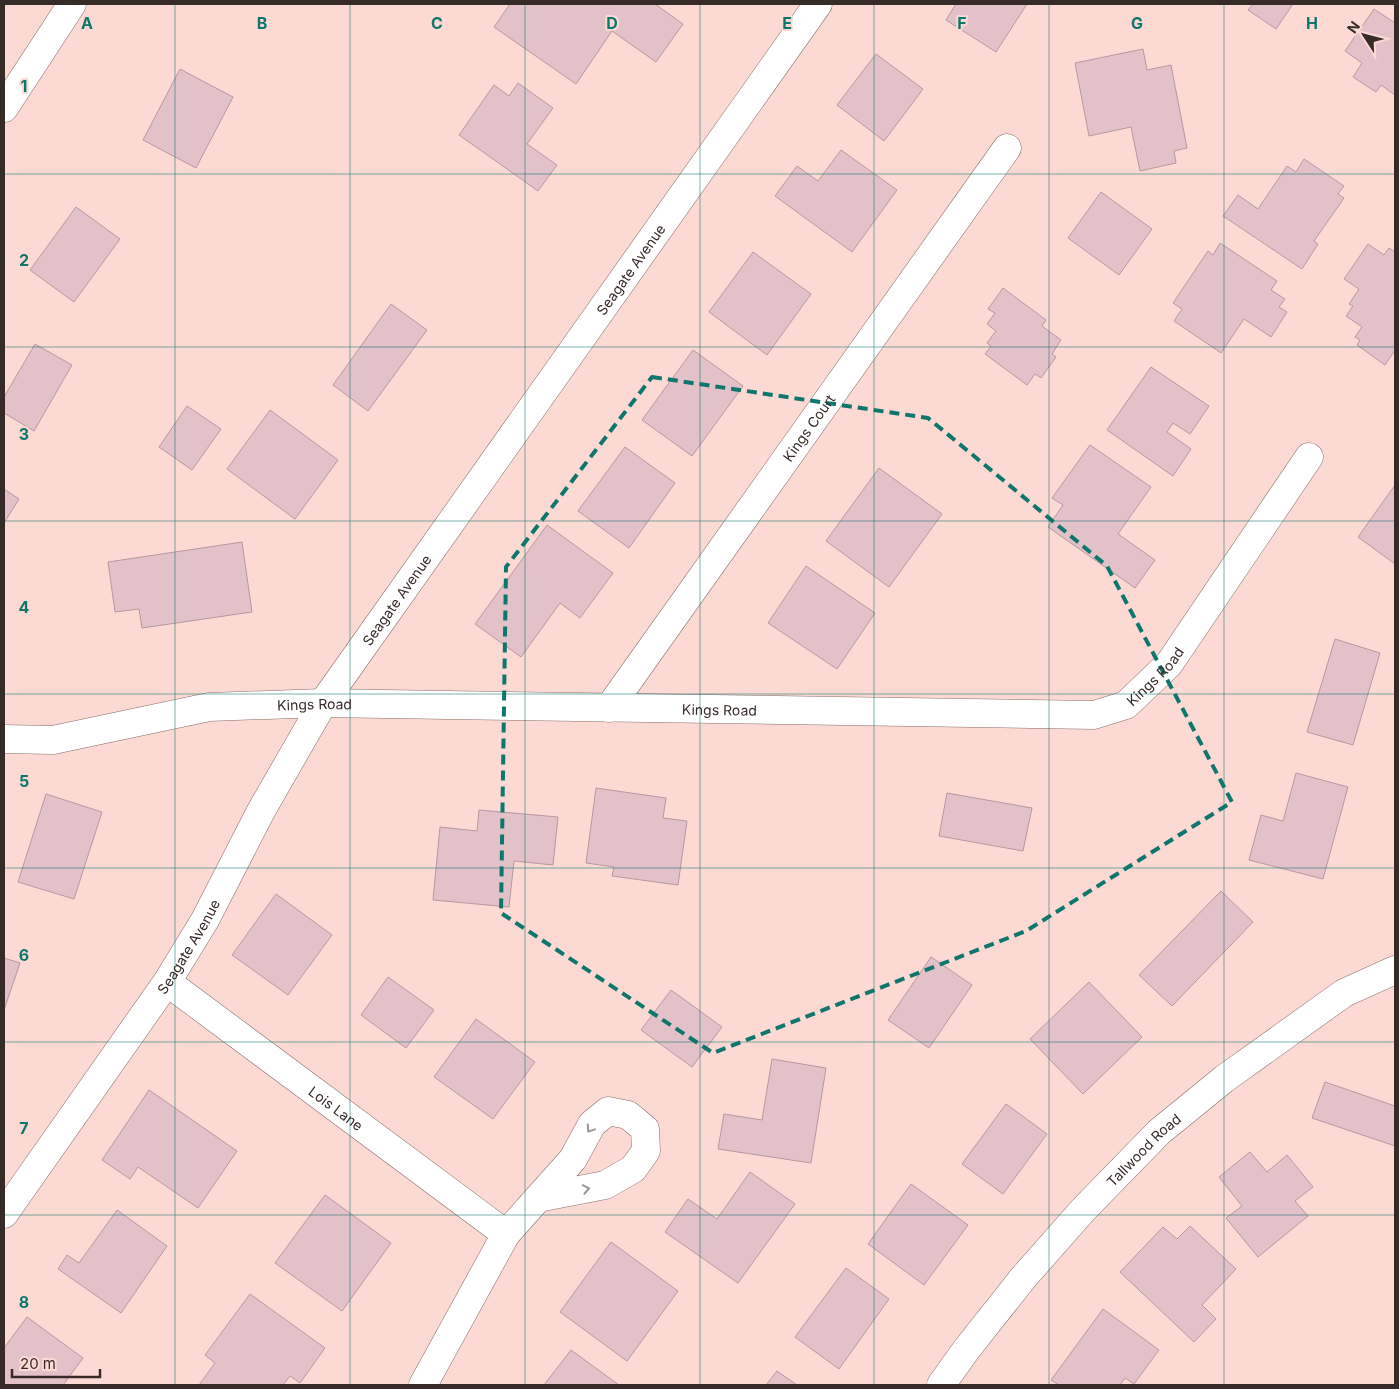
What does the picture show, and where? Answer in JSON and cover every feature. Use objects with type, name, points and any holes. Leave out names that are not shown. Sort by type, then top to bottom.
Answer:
[{"type":"street","points":[[4,108],[72,4]]},
{"type":"street","name":"Seagate Avenue","points":[[4,1214],[167,982],[205,920],[261,811],[324,703],[818,4]]},
{"type":"street","name":"Kings Court","points":[[609,708],[1008,148]]},
{"type":"street","name":"Kings Road","points":[[4,739],[54,740],[209,707],[324,703],[1094,715],[1126,705],[1169,664],[1309,457]]},
{"type":"street","name":"Tallwood Road","points":[[941,1385],[966,1350],[1024,1278],[1083,1210],[1159,1132],[1224,1079],[1344,993],[1395,970]]},
{"type":"street","name":"Lois Lane","points":[[167,982],[506,1234]]},
{"type":"street","points":[[422,1384],[506,1234],[538,1198]]},
{"type":"highlighted area","points":[[652,377],[928,418],[1107,566],[1232,802],[1026,931],[713,1053],[501,913],[506,567]]},
{"type":"building","points":[[510,4],[655,4],[683,24],[656,62],[612,31],[576,84],[494,27]]},
{"type":"building","points":[[956,4],[1027,4],[996,52],[946,20]]},
{"type":"building","points":[[1253,4],[1293,4],[1276,29],[1248,10]]},
{"type":"building","points":[[1374,9],[1395,23],[1395,95],[1381,85],[1376,92],[1353,77],[1362,63],[1345,51]]},
{"type":"building","points":[[1143,49],[1147,70],[1171,65],[1187,148],[1174,151],[1176,163],[1140,171],[1131,127],[1089,136],[1075,63]]},
{"type":"building","points":[[876,54],[923,89],[884,141],[837,105]]},
{"type":"building","points":[[180,69],[233,97],[196,168],[143,140]]},
{"type":"building","points":[[518,83],[553,108],[527,144],[557,165],[538,191],[459,135],[494,85],[509,96]]},
{"type":"building","points":[[841,150],[897,190],[852,252],[775,196],[797,166],[818,181]]},
{"type":"building","points":[[1304,159],[1344,186],[1338,194],[1344,198],[1314,241],[1318,244],[1302,269],[1223,216],[1238,195],[1258,209],[1287,166],[1296,172]]},
{"type":"building","points":[[1101,192],[1152,229],[1119,275],[1068,238]]},
{"type":"building","points":[[76,207],[120,239],[74,302],[30,270]]},
{"type":"building","points":[[1220,243],[1277,281],[1271,290],[1285,299],[1279,307],[1287,312],[1271,337],[1244,319],[1221,353],[1174,321],[1182,309],[1173,303],[1208,251],[1213,255]]},
{"type":"building","points":[[1368,244],[1384,255],[1389,248],[1395,252],[1395,350],[1385,365],[1357,345],[1360,340],[1355,337],[1362,327],[1346,316],[1353,306],[1349,304],[1359,289],[1344,279]]},
{"type":"building","points":[[753,252],[811,294],[767,355],[709,312]]},
{"type":"building","points":[[1003,288],[1046,320],[1042,326],[1061,340],[1052,354],[1056,357],[1041,378],[1035,374],[1027,385],[985,354],[991,346],[987,343],[996,331],[987,324],[995,313],[988,309]]},
{"type":"building","points":[[391,304],[427,330],[368,411],[333,385]]},
{"type":"building","points":[[35,344],[72,365],[34,431],[4,413],[4,397]]},
{"type":"building","points":[[693,350],[743,386],[692,456],[642,420]]},
{"type":"building","points":[[1151,367],[1209,406],[1190,434],[1173,423],[1167,432],[1191,449],[1173,476],[1107,430]]},
{"type":"building","points":[[187,406],[221,429],[192,470],[159,447]]},
{"type":"building","points":[[270,410],[338,460],[295,519],[227,469]]},
{"type":"building","points":[[1090,445],[1151,487],[1118,534],[1155,560],[1135,588],[1048,527],[1063,505],[1052,498]]},
{"type":"building","points":[[625,447],[675,483],[629,548],[578,511]]},
{"type":"building","points":[[879,468],[942,514],[889,587],[826,541]]},
{"type":"building","points":[[1395,485],[1395,564],[1358,537]]},
{"type":"building","points":[[4,489],[19,499],[4,523]]},
{"type":"building","points":[[547,525],[613,573],[580,618],[560,603],[521,657],[475,624]]},
{"type":"building","points":[[242,542],[252,612],[142,628],[139,609],[115,612],[108,562]]},
{"type":"building","points":[[806,566],[875,613],[837,669],[768,623]]},
{"type":"building","points":[[1335,639],[1380,653],[1353,745],[1307,732]]},
{"type":"building","points":[[1296,773],[1348,787],[1323,879],[1249,860],[1261,815],[1283,821]]},
{"type":"building","points":[[596,788],[666,798],[663,818],[687,821],[678,885],[612,876],[614,867],[586,863]]},
{"type":"building","points":[[947,793],[1032,808],[1023,851],[939,836]]},
{"type":"building","points":[[46,794],[102,812],[74,899],[18,882]]},
{"type":"building","points":[[479,810],[558,817],[553,865],[514,861],[509,907],[433,900],[440,827],[477,831]]},
{"type":"building","points":[[1221,891],[1253,922],[1172,1006],[1139,975]]},
{"type":"building","points":[[276,894],[332,935],[288,995],[232,955]]},
{"type":"building","points":[[931,957],[972,985],[929,1048],[888,1020]]},
{"type":"building","points":[[4,958],[20,963],[4,1010]]},
{"type":"building","points":[[388,977],[434,1010],[406,1048],[361,1015]]},
{"type":"building","points":[[1089,982],[1142,1037],[1083,1094],[1030,1039]]},
{"type":"building","points":[[671,990],[722,1027],[692,1067],[641,1030]]},
{"type":"building","points":[[476,1019],[535,1062],[493,1119],[434,1077]]},
{"type":"building","points":[[772,1059],[826,1068],[811,1163],[718,1149],[724,1114],[762,1120]]},
{"type":"building","points":[[1325,1082],[1395,1106],[1395,1146],[1312,1118]]},
{"type":"building","points":[[149,1090],[237,1151],[198,1208],[138,1167],[130,1179],[102,1160]]},
{"type":"building","points":[[1006,1104],[1047,1134],[1003,1194],[962,1164]]},
{"type":"building","points":[[1250,1152],[1267,1172],[1287,1155],[1313,1187],[1295,1201],[1308,1216],[1258,1257],[1226,1218],[1242,1206],[1219,1177]]},
{"type":"building","points":[[750,1172],[795,1204],[738,1283],[665,1232],[688,1199],[717,1219]]},
{"type":"building","points":[[911,1184],[968,1225],[924,1285],[868,1244]]},
{"type":"building","points":[[325,1195],[391,1243],[342,1311],[275,1263]]},
{"type":"building","points":[[117,1210],[167,1246],[121,1313],[58,1269],[67,1255],[79,1263]]},
{"type":"building","points":[[1190,1226],[1236,1269],[1202,1305],[1216,1319],[1194,1342],[1120,1272],[1163,1227],[1177,1239]]},
{"type":"building","points":[[611,1242],[678,1291],[627,1361],[560,1312]]},
{"type":"building","points":[[846,1268],[889,1299],[839,1369],[795,1337]]},
{"type":"building","points":[[250,1294],[325,1348],[300,1383],[290,1376],[283,1385],[199,1385],[215,1363],[205,1355]]},
{"type":"building","points":[[1103,1309],[1159,1350],[1134,1384],[1125,1378],[1120,1385],[1059,1385],[1051,1380]]},
{"type":"building","points":[[27,1317],[83,1358],[63,1385],[4,1385],[4,1348]]},
{"type":"building","points":[[571,1350],[619,1385],[544,1385]]},
{"type":"building","points":[[777,1371],[797,1385],[766,1385]]}]
